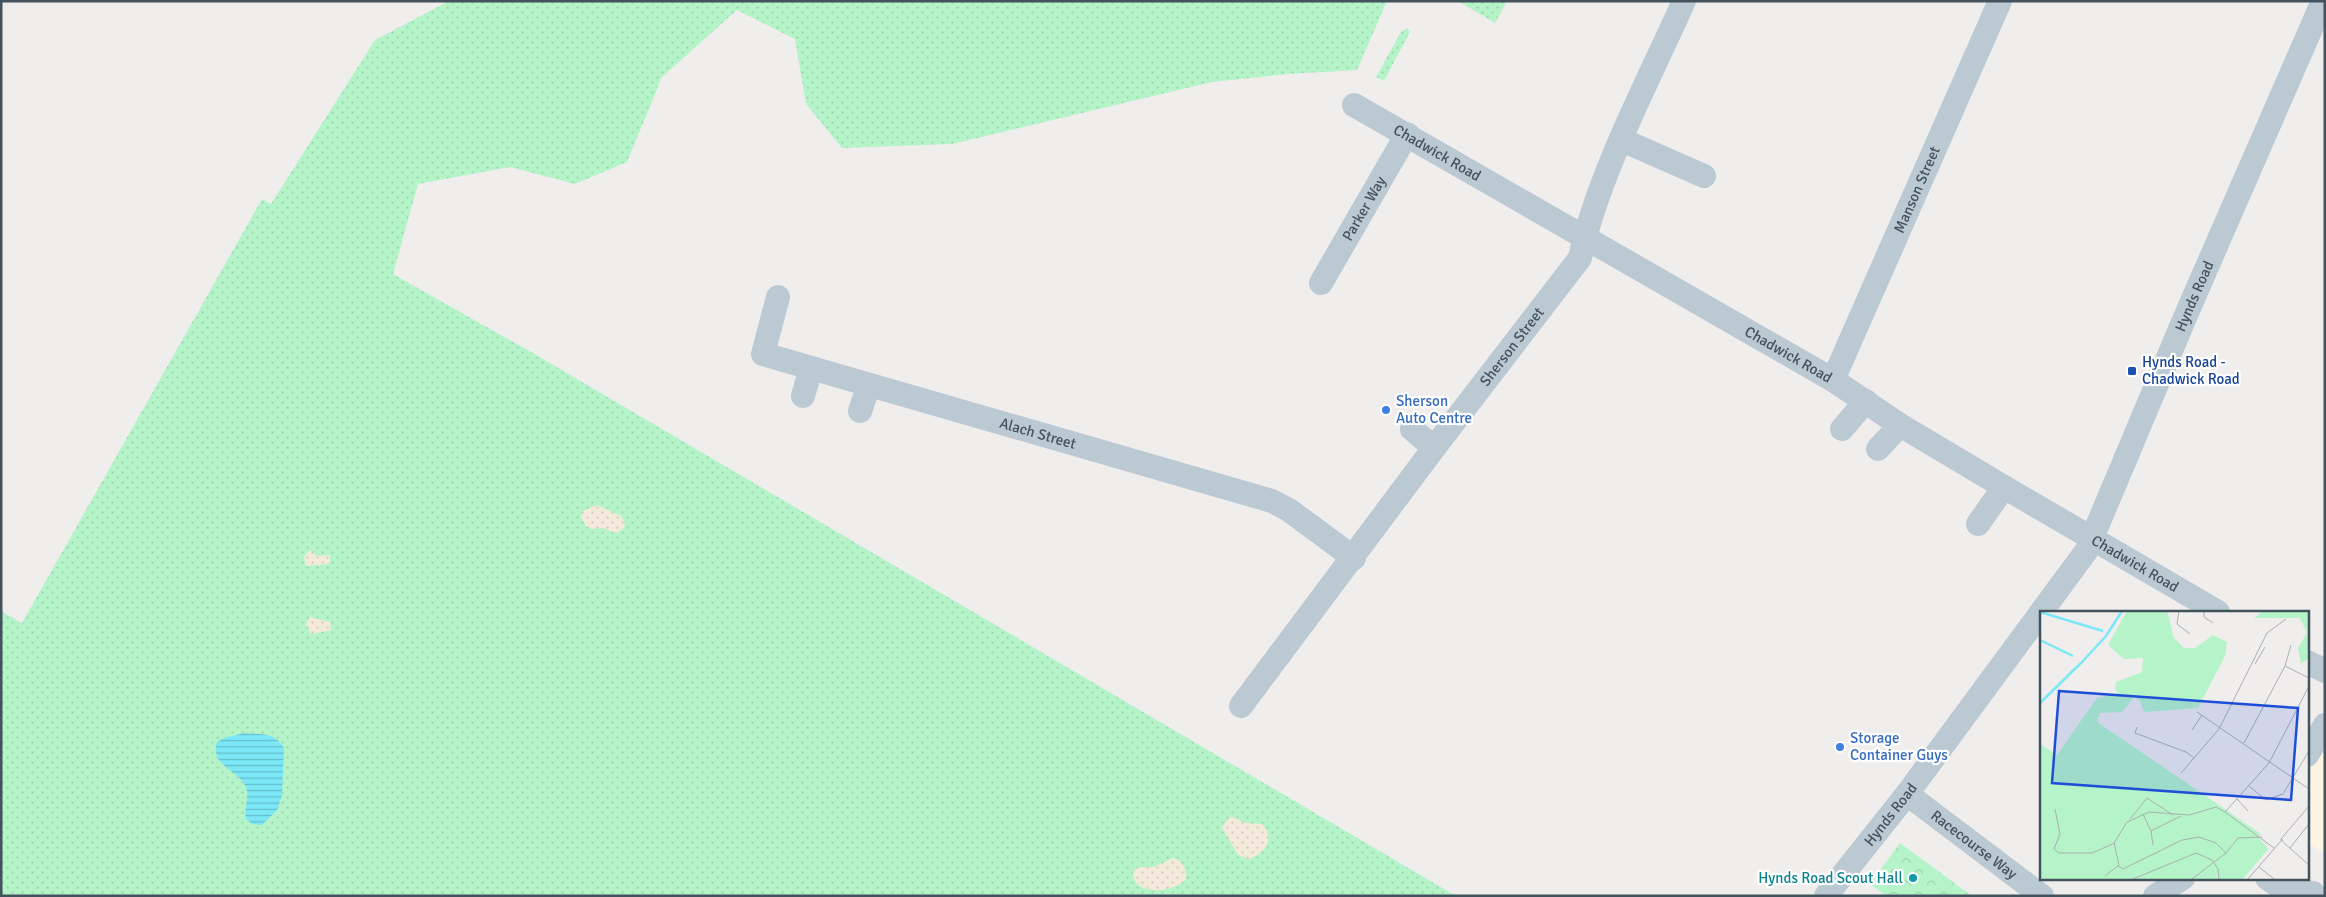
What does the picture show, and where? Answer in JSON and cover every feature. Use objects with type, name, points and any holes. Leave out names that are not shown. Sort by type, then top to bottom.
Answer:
[{"type":"street","name":"Sherson Street","points":[[1242,706],[1434,448],[1580,258],[1588,223],[1622,140],[1684,1]]},
{"type":"street","name":"Manson Street","points":[[1833,380],[2000,1]]},
{"type":"street","name":"Hynds Road","points":[[2042,611],[2087,550],[2092,540],[2186,316],[2323,1]]},
{"type":"street","name":"Chadwick Road","points":[[1354,105],[1407,134],[1584,239],[1833,380],[1866,400],[1900,425],[2092,540],[2216,611]]},
{"type":"street","name":"Parker Way","points":[[1321,283],[1407,134]]},
{"type":"street","points":[[1622,140],[1704,176]]},
{"type":"street","name":"Alach Street","points":[[778,297],[763,354],[1272,501],[1288,510],[1354,558]]},
{"type":"street","points":[[803,396],[811,368]]},
{"type":"street","points":[[860,411],[869,385]]},
{"type":"street","points":[[1842,430],[1866,400]]},
{"type":"street","points":[[1878,449],[1900,425]]},
{"type":"street","points":[[1412,428],[1434,448]]},
{"type":"street","points":[[1978,524],[2004,487]]},
{"type":"street","name":"Hynds Road","points":[[1830,895],[2040,614]]},
{"type":"street","points":[[2308,662],[2325,671]]},
{"type":"street","points":[[2308,753],[2325,725]]},
{"type":"street","name":"Racecourse Way","points":[[1907,794],[2042,896]]},
{"type":"street","points":[[2156,896],[2180,880]]},
{"type":"street","points":[[2270,880],[2284,890],[2312,893]]},
{"type":"shaded area","points":[[2325,743],[2325,853],[2308,844],[2308,771]]},
{"type":"green space","points":[[449,1],[1387,1],[1357,70],[1288,74],[1212,82],[952,144],[842,148],[806,104],[795,39],[737,10],[662,77],[627,162],[575,184],[510,167],[418,184],[393,274],[538,356],[1456,896],[1,896],[1,611],[22,623],[262,199],[271,204],[375,40]]},
{"type":"green space","points":[[1458,1],[1504,1],[1506,3],[1495,23]]},
{"type":"green space","points":[[1407,28],[1410,32],[1384,81],[1376,77],[1401,32]]},
{"type":"green space","points":[[1900,843],[1972,896],[1886,896],[1870,884]]},
{"type":"sand","points":[[597,505],[621,516],[625,525],[622,530],[614,533],[604,528],[592,529],[586,526],[581,517],[583,511]]},
{"type":"sand","points":[[310,550],[317,556],[330,555],[330,562],[306,566],[304,557]]},
{"type":"sand","points":[[310,617],[330,622],[331,630],[311,634],[306,624]]},
{"type":"sand","points":[[1230,817],[1245,823],[1262,824],[1268,835],[1268,840],[1267,845],[1260,853],[1249,859],[1238,855],[1222,827]]},
{"type":"sand","points":[[1173,858],[1179,861],[1185,868],[1186,879],[1181,884],[1164,890],[1146,889],[1139,886],[1133,872],[1138,867],[1154,867]]},
{"type":"water","points":[[244,733],[271,736],[284,748],[282,795],[277,810],[262,825],[252,824],[246,819],[247,789],[241,779],[225,766],[217,756],[217,742],[224,738]]},
{"type":"place","name":"Hynds Road - Chadwick Road","points":[[2132,371]]},
{"type":"place","name":"Sherson Auto Centre","points":[[1386,410]]},
{"type":"place","name":"Storage Container Guys","points":[[1840,747]]},
{"type":"place","name":"Hynds Road Scout Hall","points":[[1913,878]]}]
